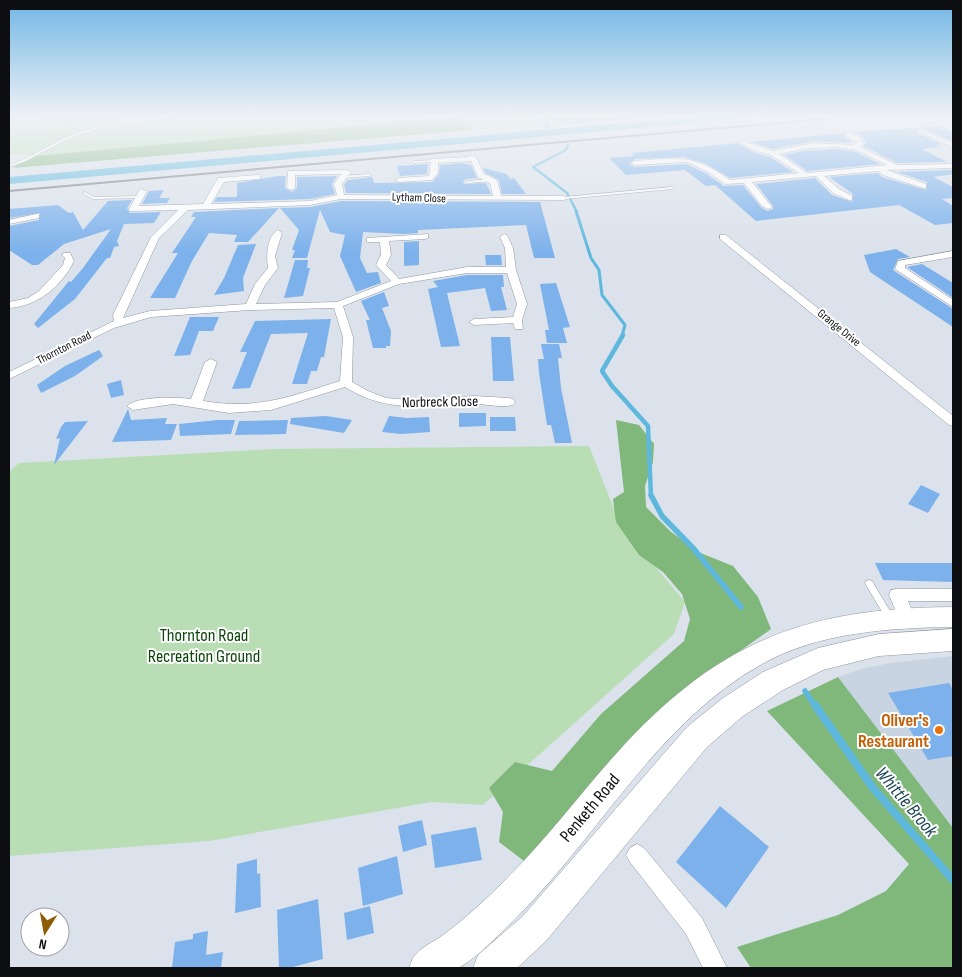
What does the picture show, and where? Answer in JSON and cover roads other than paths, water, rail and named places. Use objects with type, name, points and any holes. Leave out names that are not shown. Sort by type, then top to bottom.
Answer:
[{"type":"main road","points":[[491,968],[534,929],[697,737],[733,707],[773,681],[818,660],[851,651],[901,626],[953,617]]},
{"type":"main road","points":[[901,626],[953,640]]},
{"type":"main road","name":"Penketh Road","points":[[427,968],[477,930],[536,872],[610,783],[664,723],[729,671],[758,654],[830,629],[901,626]]},
{"type":"street","points":[[399,180],[432,178],[434,162]]},
{"type":"street","points":[[475,162],[481,175],[494,182],[497,198]]},
{"type":"street","points":[[651,162],[658,169]]},
{"type":"street","points":[[635,163],[659,162]]},
{"type":"street","points":[[693,162],[703,165],[728,182],[894,167],[953,166]]},
{"type":"street","points":[[786,162],[806,175]]},
{"type":"street","points":[[883,162],[894,167]]},
{"type":"street","points":[[880,168],[886,173],[923,186]]},
{"type":"street","points":[[291,188],[291,173],[347,172],[338,184],[341,197]]},
{"type":"street","points":[[819,175],[836,191],[849,198]]},
{"type":"street","points":[[206,206],[221,180],[257,176]]},
{"type":"street","points":[[746,181],[758,191],[760,199],[768,207]]},
{"type":"street","name":"Lytham Close","points":[[141,194],[133,209],[310,203],[341,197],[442,199],[564,198]]},
{"type":"street","points":[[186,207],[155,237],[118,315],[118,319],[121,322],[164,312],[250,307],[338,305],[396,282],[468,270],[511,270]]},
{"type":"street","points":[[9,222],[36,216]]},
{"type":"street","points":[[250,307],[260,284],[273,268],[270,256],[278,233]]},
{"type":"street","points":[[370,240],[425,236]]},
{"type":"street","points":[[474,322],[518,324],[521,312],[522,304],[511,270],[508,237],[493,237]]},
{"type":"street","name":"Grange Drive","points":[[722,237],[953,422]]},
{"type":"street","points":[[384,240],[386,255],[381,265],[396,282]]},
{"type":"street","points":[[9,305],[24,304],[40,296],[68,264],[72,253],[57,256]]},
{"type":"street","points":[[953,254],[901,263],[900,269],[953,304]]},
{"type":"street","points":[[129,406],[173,400],[230,408],[271,406],[346,383],[348,337],[338,305]]},
{"type":"street","name":"Thornton Road","points":[[9,376],[121,322]]},
{"type":"street","points":[[196,403],[211,362]]},
{"type":"street","name":"Norbreck Close","points":[[346,383],[364,394],[384,401],[410,404],[475,400],[510,402]]},
{"type":"street","points":[[901,626],[897,596],[953,595]]},
{"type":"street","points":[[637,855],[694,926],[716,968]]},
{"type":"lane","points":[[414,162],[422,162]]},
{"type":"lane","points":[[343,178],[369,175]]},
{"type":"lane","points":[[468,182],[490,180]]},
{"type":"lane","points":[[564,198],[672,188]]},
{"type":"lane","points":[[85,194],[91,199],[141,194]]},
{"type":"lane","points":[[869,583],[901,626]]},
{"type":"water","points":[[184,162],[261,162],[9,184],[9,177]]},
{"type":"waterway","points":[[543,162],[533,167],[567,193],[577,212]]},
{"type":"waterway","points":[[576,211],[591,258],[599,270],[602,295],[625,325],[622,336]]},
{"type":"waterway","points":[[623,335],[602,371],[612,386],[648,426],[651,497]]},
{"type":"waterway","points":[[651,495],[662,516],[694,549],[741,607]]},
{"type":"waterway","name":"Whittle Brook","points":[[805,691],[815,706]]},
{"type":"waterway","name":"Whittle Brook","points":[[815,705],[873,788],[953,880]]},
{"type":"railway","points":[[9,191],[341,162]]},
{"type":"place","name":"Oliver's Restaurant","points":[[939,730]]},
{"type":"park label","name":"Thornton Road Recreation Ground","points":[[204,645]]}]
